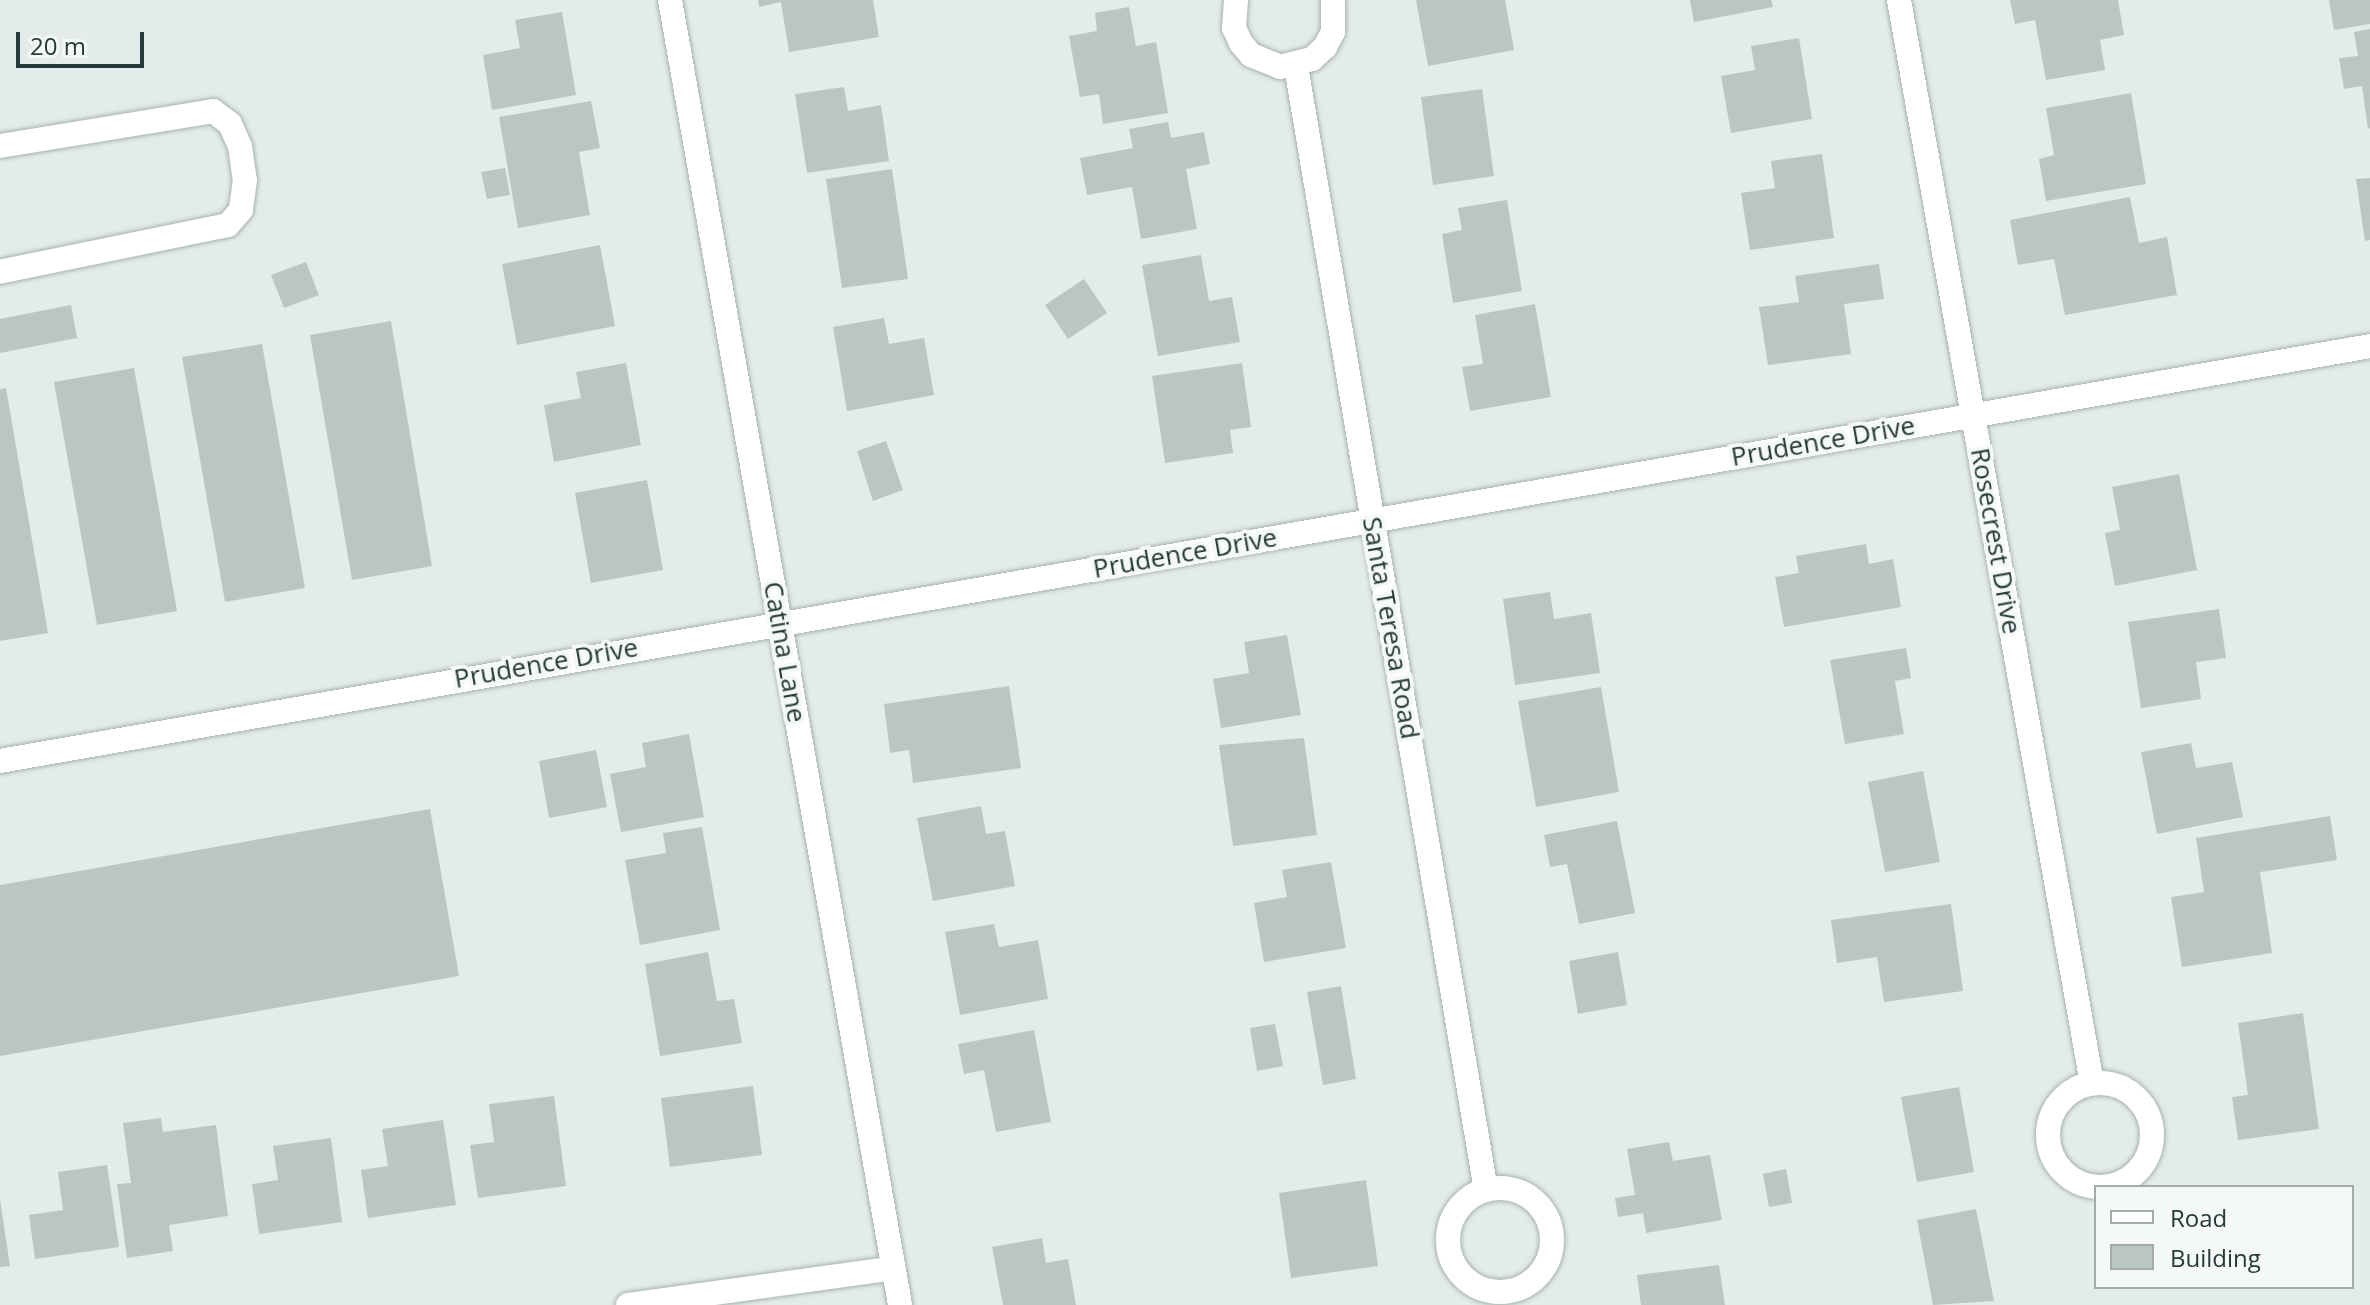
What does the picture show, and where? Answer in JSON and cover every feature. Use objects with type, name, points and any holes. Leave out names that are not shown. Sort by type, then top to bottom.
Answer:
[{"type":"street","name":"Catina Lane","points":[[670,0],[900,1305]]},
{"type":"street","points":[[1236,0],[1234,28],[1251,55],[1296,66],[1325,47],[1333,32],[1333,0]]},
{"type":"street","name":"Rosecrest Drive","points":[[1899,0],[2092,1083]]},
{"type":"street","name":"Santa Teresa Road","points":[[1296,66],[1486,1190]]},
{"type":"street","points":[[0,146],[213,111],[230,124],[240,146],[245,180],[241,210],[228,225],[0,272]]},
{"type":"street","name":"Prudence Drive","points":[[0,761],[2370,346]]},
{"type":"street","points":[[2094,1187],[2063,1172],[2048,1143],[2053,1110],[2063,1097],[2092,1083],[2128,1090],[2150,1117],[2153,1136],[2140,1169],[2111,1185]]},
{"type":"street","points":[[1486,1190],[1521,1193],[1536,1203],[1552,1234],[1543,1269],[1515,1290],[1483,1290],[1468,1282],[1450,1255],[1455,1215],[1486,1190]]},
{"type":"street","points":[[628,1305],[893,1268]]},
{"type":"building","points":[[758,0],[873,0],[879,37],[789,52],[781,2],[759,7]]},
{"type":"building","points":[[1416,0],[1505,0],[1514,50],[1428,66]]},
{"type":"building","points":[[1690,0],[1771,0],[1773,7],[1694,22]]},
{"type":"building","points":[[2010,0],[2118,0],[2124,35],[2100,40],[2105,70],[2046,80],[2035,20],[2015,24]]},
{"type":"building","points":[[2329,0],[2370,0],[2370,24],[2334,30]]},
{"type":"building","points":[[1129,7],[1136,46],[1156,42],[1168,113],[1103,124],[1099,94],[1080,97],[1069,36],[1097,31],[1095,13]]},
{"type":"building","points":[[562,12],[576,95],[492,110],[483,55],[520,48],[515,20]]},
{"type":"building","points":[[2370,29],[2368,129],[2362,86],[2344,89],[2339,58],[2358,56],[2354,32]]},
{"type":"building","points":[[1799,38],[1812,119],[1731,133],[1721,76],[1755,70],[1751,46]]},
{"type":"building","points":[[844,87],[848,111],[881,105],[889,161],[807,173],[795,94]]},
{"type":"building","points":[[1482,89],[1494,176],[1433,185],[1421,97]]},
{"type":"building","points":[[2131,93],[2146,184],[2046,201],[2039,159],[2054,155],[2046,108]]},
{"type":"building","points":[[591,101],[600,148],[579,152],[590,215],[518,228],[499,117]]},
{"type":"building","points":[[1168,122],[1171,138],[1204,132],[1210,164],[1186,169],[1197,229],[1141,239],[1132,187],[1087,195],[1080,158],[1133,148],[1129,129]]},
{"type":"building","points":[[1822,154],[1834,238],[1750,250],[1741,193],[1775,188],[1771,161]]},
{"type":"building","points":[[505,168],[510,195],[487,199],[481,172]]},
{"type":"building","points":[[892,169],[908,279],[842,288],[826,179]]},
{"type":"building","points":[[2370,178],[2370,240],[2365,241],[2356,179]]},
{"type":"building","points":[[2130,197],[2139,243],[2167,237],[2177,295],[2065,315],[2054,259],[2018,265],[2010,220]]},
{"type":"building","points":[[1507,200],[1522,291],[1453,303],[1442,234],[1462,230],[1458,208]]},
{"type":"building","points":[[600,245],[615,326],[517,345],[502,264]]},
{"type":"building","points":[[1201,255],[1209,301],[1232,297],[1240,342],[1158,356],[1142,265]]},
{"type":"building","points":[[306,262],[319,295],[284,308],[271,275]]},
{"type":"building","points":[[1879,264],[1884,299],[1844,304],[1851,354],[1768,365],[1759,307],[1799,302],[1795,276]]},
{"type":"building","points":[[1084,279],[1107,313],[1068,339],[1045,305]]},
{"type":"building","points":[[1535,304],[1551,397],[1470,411],[1462,367],[1483,364],[1475,315]]},
{"type":"building","points":[[71,305],[77,338],[0,353],[0,319]]},
{"type":"building","points":[[884,318],[889,344],[924,338],[934,395],[847,411],[833,327]]},
{"type":"building","points":[[391,321],[432,566],[352,580],[310,335]]},
{"type":"building","points":[[262,344],[305,588],[225,602],[182,357]]},
{"type":"building","points":[[626,363],[641,445],[554,462],[544,405],[581,398],[576,372]]},
{"type":"building","points":[[1242,363],[1251,427],[1230,430],[1233,453],[1165,463],[1152,376]]},
{"type":"building","points":[[134,368],[177,611],[97,625],[54,382]]},
{"type":"building","points":[[6,388],[48,633],[0,641],[0,389]]},
{"type":"building","points":[[886,441],[903,490],[873,501],[857,451]]},
{"type":"building","points":[[2179,474],[2197,570],[2115,586],[2105,533],[2120,530],[2112,487]]},
{"type":"building","points":[[647,480],[663,570],[591,583],[575,493]]},
{"type":"building","points":[[1866,544],[1869,564],[1893,559],[1901,607],[1784,627],[1775,577],[1799,573],[1796,556]]},
{"type":"building","points":[[1550,592],[1554,619],[1591,613],[1600,673],[1515,685],[1503,599]]},
{"type":"building","points":[[2219,609],[2226,658],[2196,662],[2201,699],[2141,708],[2128,622]]},
{"type":"building","points":[[1287,635],[1301,715],[1221,728],[1213,679],[1249,673],[1244,642]]},
{"type":"building","points":[[1906,648],[1911,678],[1895,681],[1904,734],[1845,744],[1830,660]]},
{"type":"building","points":[[1009,686],[1021,768],[913,783],[909,750],[890,753],[884,704]]},
{"type":"building","points":[[1601,687],[1619,792],[1536,807],[1518,701]]},
{"type":"building","points":[[689,734],[704,817],[621,832],[610,774],[646,767],[642,743]]},
{"type":"building","points":[[1304,738],[1317,835],[1233,846],[1219,745]]},
{"type":"building","points":[[2191,743],[2196,768],[2232,762],[2243,817],[2157,834],[2141,752]]},
{"type":"building","points":[[596,750],[607,807],[549,818],[539,761]]},
{"type":"building","points":[[1923,771],[1940,862],[1885,872],[1868,782]]},
{"type":"building","points":[[981,806],[986,834],[1005,831],[1015,886],[933,901],[917,818]]},
{"type":"building","points":[[430,809],[459,976],[0,1056],[0,885]]},
{"type":"building","points":[[2330,816],[2337,860],[2260,872],[2272,953],[2182,967],[2171,897],[2204,892],[2196,838]]},
{"type":"building","points":[[1617,821],[1635,913],[1579,924],[1567,864],[1550,867],[1544,835]]},
{"type":"building","points":[[702,827],[720,930],[640,945],[625,860],[666,853],[663,833]]},
{"type":"building","points":[[1331,862],[1346,948],[1264,962],[1254,903],[1287,897],[1282,870]]},
{"type":"building","points":[[1951,904],[1963,991],[1884,1002],[1877,957],[1837,963],[1831,920]]},
{"type":"building","points":[[994,924],[999,947],[1038,940],[1048,999],[960,1015],[945,932]]},
{"type":"building","points":[[708,952],[717,1001],[734,999],[742,1043],[660,1056],[645,964]]},
{"type":"building","points":[[1618,952],[1627,1005],[1578,1014],[1569,961]]},
{"type":"building","points":[[1341,986],[1356,1079],[1323,1085],[1307,992]]},
{"type":"building","points":[[2303,1013],[2319,1129],[2238,1140],[2232,1097],[2248,1095],[2238,1023]]},
{"type":"building","points":[[1275,1024],[1283,1066],[1257,1071],[1250,1028]]},
{"type":"building","points":[[1034,1030],[1051,1122],[996,1132],[984,1070],[964,1074],[958,1044]]},
{"type":"building","points":[[753,1086],[762,1155],[670,1167],[661,1098]]},
{"type":"building","points":[[1959,1087],[1974,1172],[1917,1182],[1901,1097]]},
{"type":"building","points":[[554,1096],[566,1186],[478,1198],[470,1145],[494,1142],[489,1104]]},
{"type":"building","points":[[161,1118],[163,1132],[216,1125],[228,1216],[169,1225],[173,1251],[127,1258],[117,1184],[131,1183],[123,1123]]},
{"type":"building","points":[[443,1120],[456,1205],[368,1218],[361,1170],[388,1166],[382,1129]]},
{"type":"building","points":[[331,1138],[342,1222],[259,1234],[252,1184],[278,1180],[273,1146]]},
{"type":"building","points":[[1669,1142],[1673,1161],[1710,1155],[1722,1220],[1646,1233],[1643,1213],[1618,1217],[1615,1198],[1635,1195],[1627,1149]]},
{"type":"building","points":[[107,1165],[119,1247],[35,1259],[29,1215],[63,1210],[58,1172]]},
{"type":"building","points":[[1786,1169],[1792,1203],[1769,1207],[1763,1174]]},
{"type":"building","points":[[1366,1180],[1378,1266],[1291,1278],[1279,1193]]},
{"type":"building","points":[[0,1199],[10,1266],[0,1267]]},
{"type":"building","points":[[1976,1209],[1994,1301],[1933,1305],[1917,1220]]},
{"type":"building","points":[[1042,1238],[1046,1263],[1068,1259],[1076,1305],[1003,1305],[992,1247]]},
{"type":"building","points":[[1719,1265],[1725,1305],[1641,1305],[1637,1275]]}]
